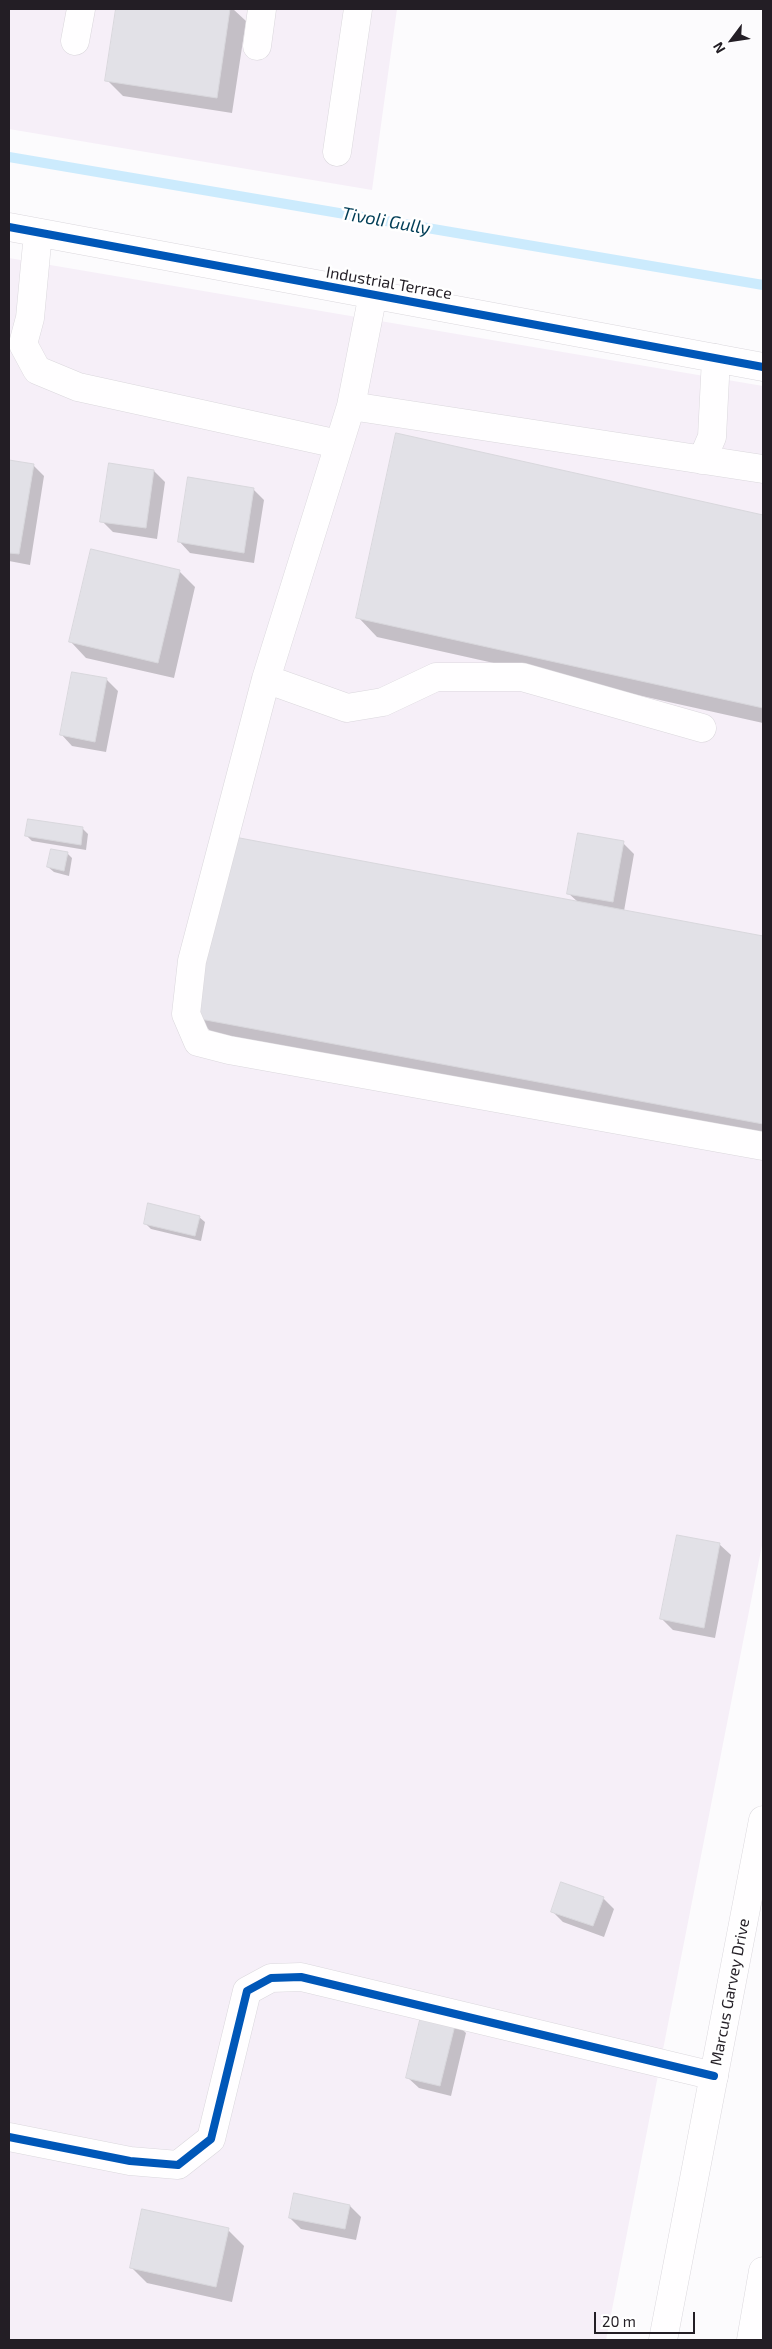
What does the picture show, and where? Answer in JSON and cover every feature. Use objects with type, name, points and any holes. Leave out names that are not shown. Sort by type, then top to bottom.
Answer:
[{"type":"main road","points":[[76,41],[81,9]]},
{"type":"main road","points":[[257,46],[262,9]]},
{"type":"main road","points":[[338,152],[358,9]]},
{"type":"main road","name":"Industrial Terrace","points":[[9,227],[763,367]]},
{"type":"main road","points":[[38,233],[30,318],[23,344],[37,370],[78,387],[338,444]]},
{"type":"main road","points":[[373,294],[351,406],[266,679],[192,961],[186,1014],[198,1042],[229,1050],[763,1146]]},
{"type":"main road","points":[[702,460],[712,437],[716,358]]},
{"type":"main road","points":[[351,406],[763,469]]},
{"type":"main road","points":[[266,679],[347,708],[383,702],[436,677],[522,677],[702,728]]},
{"type":"main road","name":"Marcus Garvey Drive","points":[[663,2340],[763,1820]]},
{"type":"main road","points":[[9,2137],[130,2161],[178,2165],[211,2139],[247,1991],[271,1978],[301,1977],[714,2076]]},
{"type":"main road","points":[[751,2340],[763,2271]]},
{"type":"shaded area","points":[[9,9],[397,9],[372,190],[9,129]]},
{"type":"shaded area","points":[[9,258],[763,386],[763,1540],[606,2340],[9,2340]]},
{"type":"building","points":[[116,9],[230,9],[217,98],[105,81]]},
{"type":"building","points":[[396,433],[763,515],[763,708],[356,618]]},
{"type":"building","points":[[9,460],[34,464],[19,554],[9,553]]},
{"type":"building","points":[[109,463],[154,470],[146,528],[100,522]]},
{"type":"building","points":[[188,477],[254,488],[244,553],[178,542]]},
{"type":"building","points":[[91,549],[180,570],[158,663],[69,642]]},
{"type":"building","points":[[72,672],[107,678],[95,742],[60,735]]},
{"type":"building","points":[[28,819],[83,827],[81,845],[25,836]]},
{"type":"building","points":[[578,833],[624,841],[613,902],[567,894]]},
{"type":"building","points":[[229,836],[763,936],[763,1124],[195,1018]]},
{"type":"building","points":[[51,849],[68,852],[64,871],[47,867]]},
{"type":"building","points":[[148,1203],[200,1216],[195,1236],[144,1224]]},
{"type":"building","points":[[677,1535],[720,1543],[704,1628],[660,1619]]},
{"type":"building","points":[[561,1882],[604,1897],[593,1926],[551,1912]]},
{"type":"building","points":[[422,2012],[456,2021],[440,2086],[406,2078]]},
{"type":"building","points":[[294,2193],[350,2205],[345,2229],[289,2218]]},
{"type":"building","points":[[142,2209],[229,2228],[216,2287],[130,2268]]},
{"type":"waterway","name":"Tivoli Gully","points":[[9,157],[763,285]]},
{"type":"cycle path","points":[[9,227],[763,367]]},
{"type":"cycle path","points":[[9,2137],[130,2161],[178,2165],[211,2139],[247,1991],[271,1978],[301,1977],[714,2076]]}]
